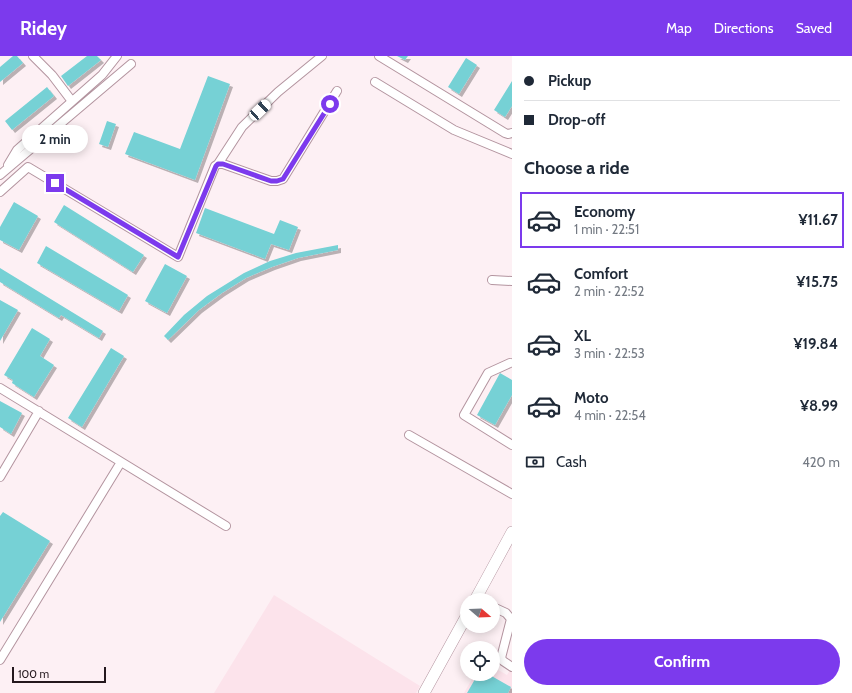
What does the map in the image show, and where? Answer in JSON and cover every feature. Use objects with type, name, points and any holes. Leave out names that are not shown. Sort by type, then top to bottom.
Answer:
[{"type":"highway","points":[[480,593],[512,532]]},
{"type":"highway","points":[[424,693],[460,628]]},
{"type":"street","points":[[33,56],[52,75],[72,100]]},
{"type":"street","points":[[3,172],[17,150],[102,75],[117,56]]},
{"type":"street","points":[[0,192],[28,167],[178,257],[215,168],[242,127],[278,92],[322,56]]},
{"type":"street","points":[[379,56],[505,133],[512,133]]},
{"type":"street","points":[[3,172],[131,64]]},
{"type":"street","points":[[375,82],[454,130],[512,154]]},
{"type":"street","points":[[218,164],[223,164],[271,181],[283,179],[337,92]]},
{"type":"street","points":[[492,280],[512,281]]},
{"type":"street","points":[[510,363],[488,373],[464,415],[512,445]]},
{"type":"street","points":[[0,388],[226,526]]},
{"type":"street","points":[[0,477],[39,411]]},
{"type":"street","points":[[409,435],[512,494]]},
{"type":"street","points":[[0,660],[121,462]]},
{"type":"street","points":[[500,610],[506,613],[511,619],[501,658],[512,667]]},
{"type":"shaded area","points":[[274,595],[420,686],[416,693],[214,693]]},
{"type":"shaded area","points":[[512,666],[512,693],[464,693],[471,681],[500,681],[500,671],[507,675]]},
{"type":"building","points":[[13,56],[17,56],[23,63],[0,82],[0,67]]},
{"type":"building","points":[[87,56],[97,56],[101,60],[68,86],[61,76]]},
{"type":"building","points":[[397,56],[408,56],[405,60]]},
{"type":"building","points":[[466,58],[477,65],[459,94],[448,87]]},
{"type":"building","points":[[208,76],[230,84],[195,180],[125,154],[134,132],[180,149]]},
{"type":"building","points":[[512,81],[512,106],[505,117],[494,110]]},
{"type":"building","points":[[47,87],[54,96],[12,130],[5,121]]},
{"type":"building","points":[[107,121],[116,124],[108,147],[99,144]]},
{"type":"building","points":[[14,202],[38,216],[19,250],[0,240],[0,227]]},
{"type":"building","points":[[64,205],[144,255],[133,272],[54,222]]},
{"type":"building","points":[[205,208],[274,234],[280,220],[298,227],[289,250],[271,244],[265,259],[196,233]]},
{"type":"building","points":[[338,245],[338,250],[298,258],[246,278],[199,310],[168,340],[164,336],[184,315],[207,296],[244,273],[270,261],[296,253]]},
{"type":"building","points":[[46,246],[128,295],[119,311],[37,263]]},
{"type":"building","points":[[165,264],[187,276],[167,313],[145,301]]},
{"type":"building","points":[[0,268],[103,331],[99,338],[61,315],[59,318],[0,282]]},
{"type":"building","points":[[0,300],[18,310],[0,341]]},
{"type":"building","points":[[32,328],[50,339],[40,356],[54,365],[34,397],[12,383],[13,380],[4,375]]},
{"type":"building","points":[[111,348],[124,356],[82,427],[68,418]]},
{"type":"building","points":[[500,373],[512,380],[512,395],[495,425],[477,415]]},
{"type":"building","points":[[0,401],[22,413],[11,434],[0,427]]},
{"type":"building","points":[[3,512],[50,541],[0,622],[0,516]]},
{"type":"building","points":[[474,681],[500,681],[511,687],[508,693],[467,693]]},
{"type":"route","points":[[55,183],[178,257],[216,166],[218,164],[223,164],[271,181],[283,179],[330,104]]}]
